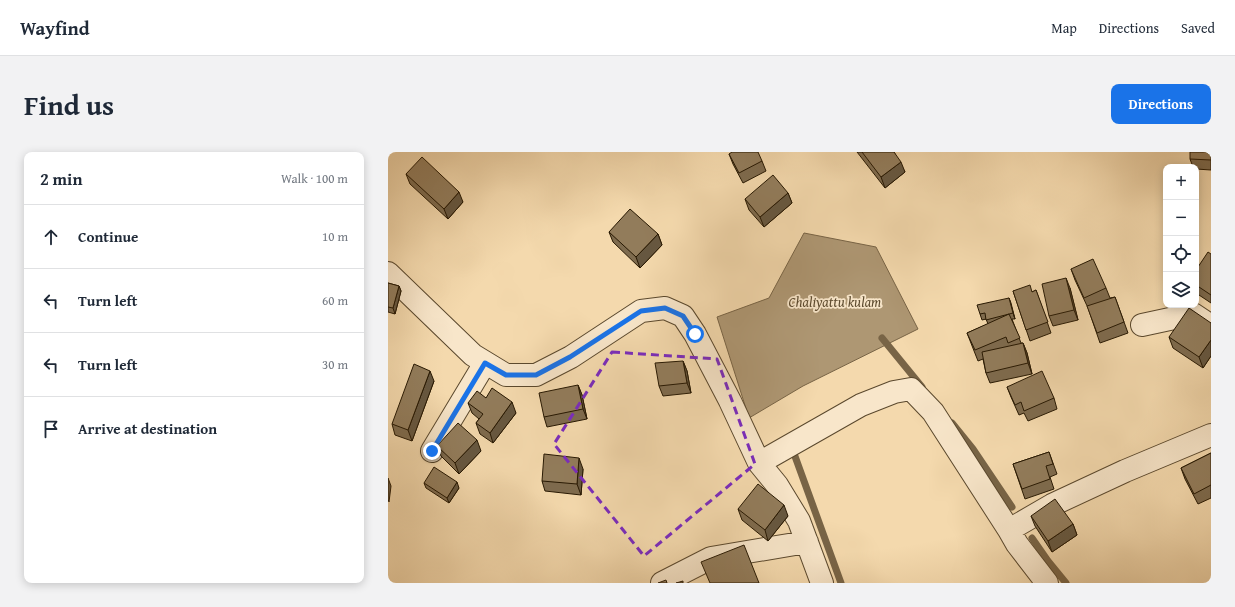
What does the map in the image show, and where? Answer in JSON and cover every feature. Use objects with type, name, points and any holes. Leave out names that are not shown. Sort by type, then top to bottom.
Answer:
[{"type":"street","points":[[388,273],[473,355],[506,375],[536,375],[570,357],[641,311],[665,308],[683,316],[695,334],[730,401],[759,463],[777,485],[799,521],[822,583]]},
{"type":"street","points":[[1142,325],[1192,314],[1211,326]]},
{"type":"street","points":[[432,451],[485,363]]},
{"type":"street","points":[[759,463],[861,405],[894,392],[911,389],[933,412],[1017,544],[1047,583]]},
{"type":"street","points":[[1009,530],[1052,505],[1125,471],[1211,435]]},
{"type":"street","points":[[662,583],[711,558],[807,542]]},
{"type":"highlighted area","points":[[612,352],[717,359],[755,464],[644,556],[554,444]]},
{"type":"water","name":"Chaliyattu kulam","points":[[804,233],[876,247],[918,329],[803,386],[749,418],[717,317],[769,298]]},
{"type":"building","points":[[732,152],[758,152],[762,161],[739,173],[729,154]]},
{"type":"building","points":[[862,152],[894,152],[901,162],[881,177]]},
{"type":"building","points":[[1190,152],[1211,152],[1211,160],[1190,159]]},
{"type":"building","points":[[422,157],[459,192],[444,209],[406,174]]},
{"type":"building","points":[[773,175],[788,193],[760,217],[745,199]]},
{"type":"building","points":[[630,209],[658,234],[636,257],[609,232]]},
{"type":"building","points":[[1208,252],[1211,254],[1211,295],[1199,287],[1199,266]]},
{"type":"building","points":[[1093,259],[1106,288],[1084,298],[1071,269]]},
{"type":"building","points":[[1066,278],[1074,310],[1049,316],[1042,284]]},
{"type":"building","points":[[388,283],[399,286],[393,308],[388,307]]},
{"type":"building","points":[[1030,285],[1032,292],[1036,290],[1048,322],[1026,330],[1013,291]]},
{"type":"building","points":[[1115,297],[1124,322],[1097,333],[1087,306]]},
{"type":"building","points":[[1009,298],[1013,313],[986,320],[985,313],[980,314],[977,305]]},
{"type":"building","points":[[1189,308],[1211,323],[1211,340],[1199,357],[1169,337]]},
{"type":"building","points":[[1009,314],[1020,338],[1008,343],[1006,337],[975,350],[967,333]]},
{"type":"building","points":[[1023,343],[1028,363],[986,373],[982,352]]},
{"type":"building","points":[[683,361],[687,383],[659,386],[655,363]]},
{"type":"building","points":[[414,364],[430,371],[408,430],[392,424]]},
{"type":"building","points":[[1042,371],[1054,398],[1024,411],[1021,402],[1015,405],[1007,387]]},
{"type":"building","points":[[578,385],[583,409],[544,417],[539,393]]},
{"type":"building","points":[[492,388],[512,402],[490,433],[476,423],[483,414],[468,403],[477,391],[486,398]]},
{"type":"building","points":[[458,423],[477,440],[455,463],[437,446]]},
{"type":"building","points":[[1049,452],[1053,464],[1046,466],[1050,479],[1022,489],[1013,464]]},
{"type":"building","points":[[1211,453],[1211,485],[1194,494],[1181,468]]},
{"type":"building","points":[[544,454],[579,458],[577,484],[542,481]]},
{"type":"building","points":[[434,467],[457,482],[447,498],[424,483]]},
{"type":"building","points":[[758,484],[784,505],[765,530],[738,509]]},
{"type":"building","points":[[1055,499],[1073,524],[1048,541],[1031,516]]},
{"type":"building","points":[[744,545],[759,583],[710,583],[701,562]]},
{"type":"building","points":[[666,580],[667,583],[658,583]]},
{"type":"waterway","points":[[882,338],[922,387]]},
{"type":"waterway","points":[[952,423],[973,449],[1012,507]]},
{"type":"waterway","points":[[792,448],[841,583]]},
{"type":"waterway","points":[[1032,538],[1066,583]]},
{"type":"route","points":[[432,451],[485,363],[506,375],[536,375],[570,357],[641,311],[665,308],[683,316],[695,334]]}]
